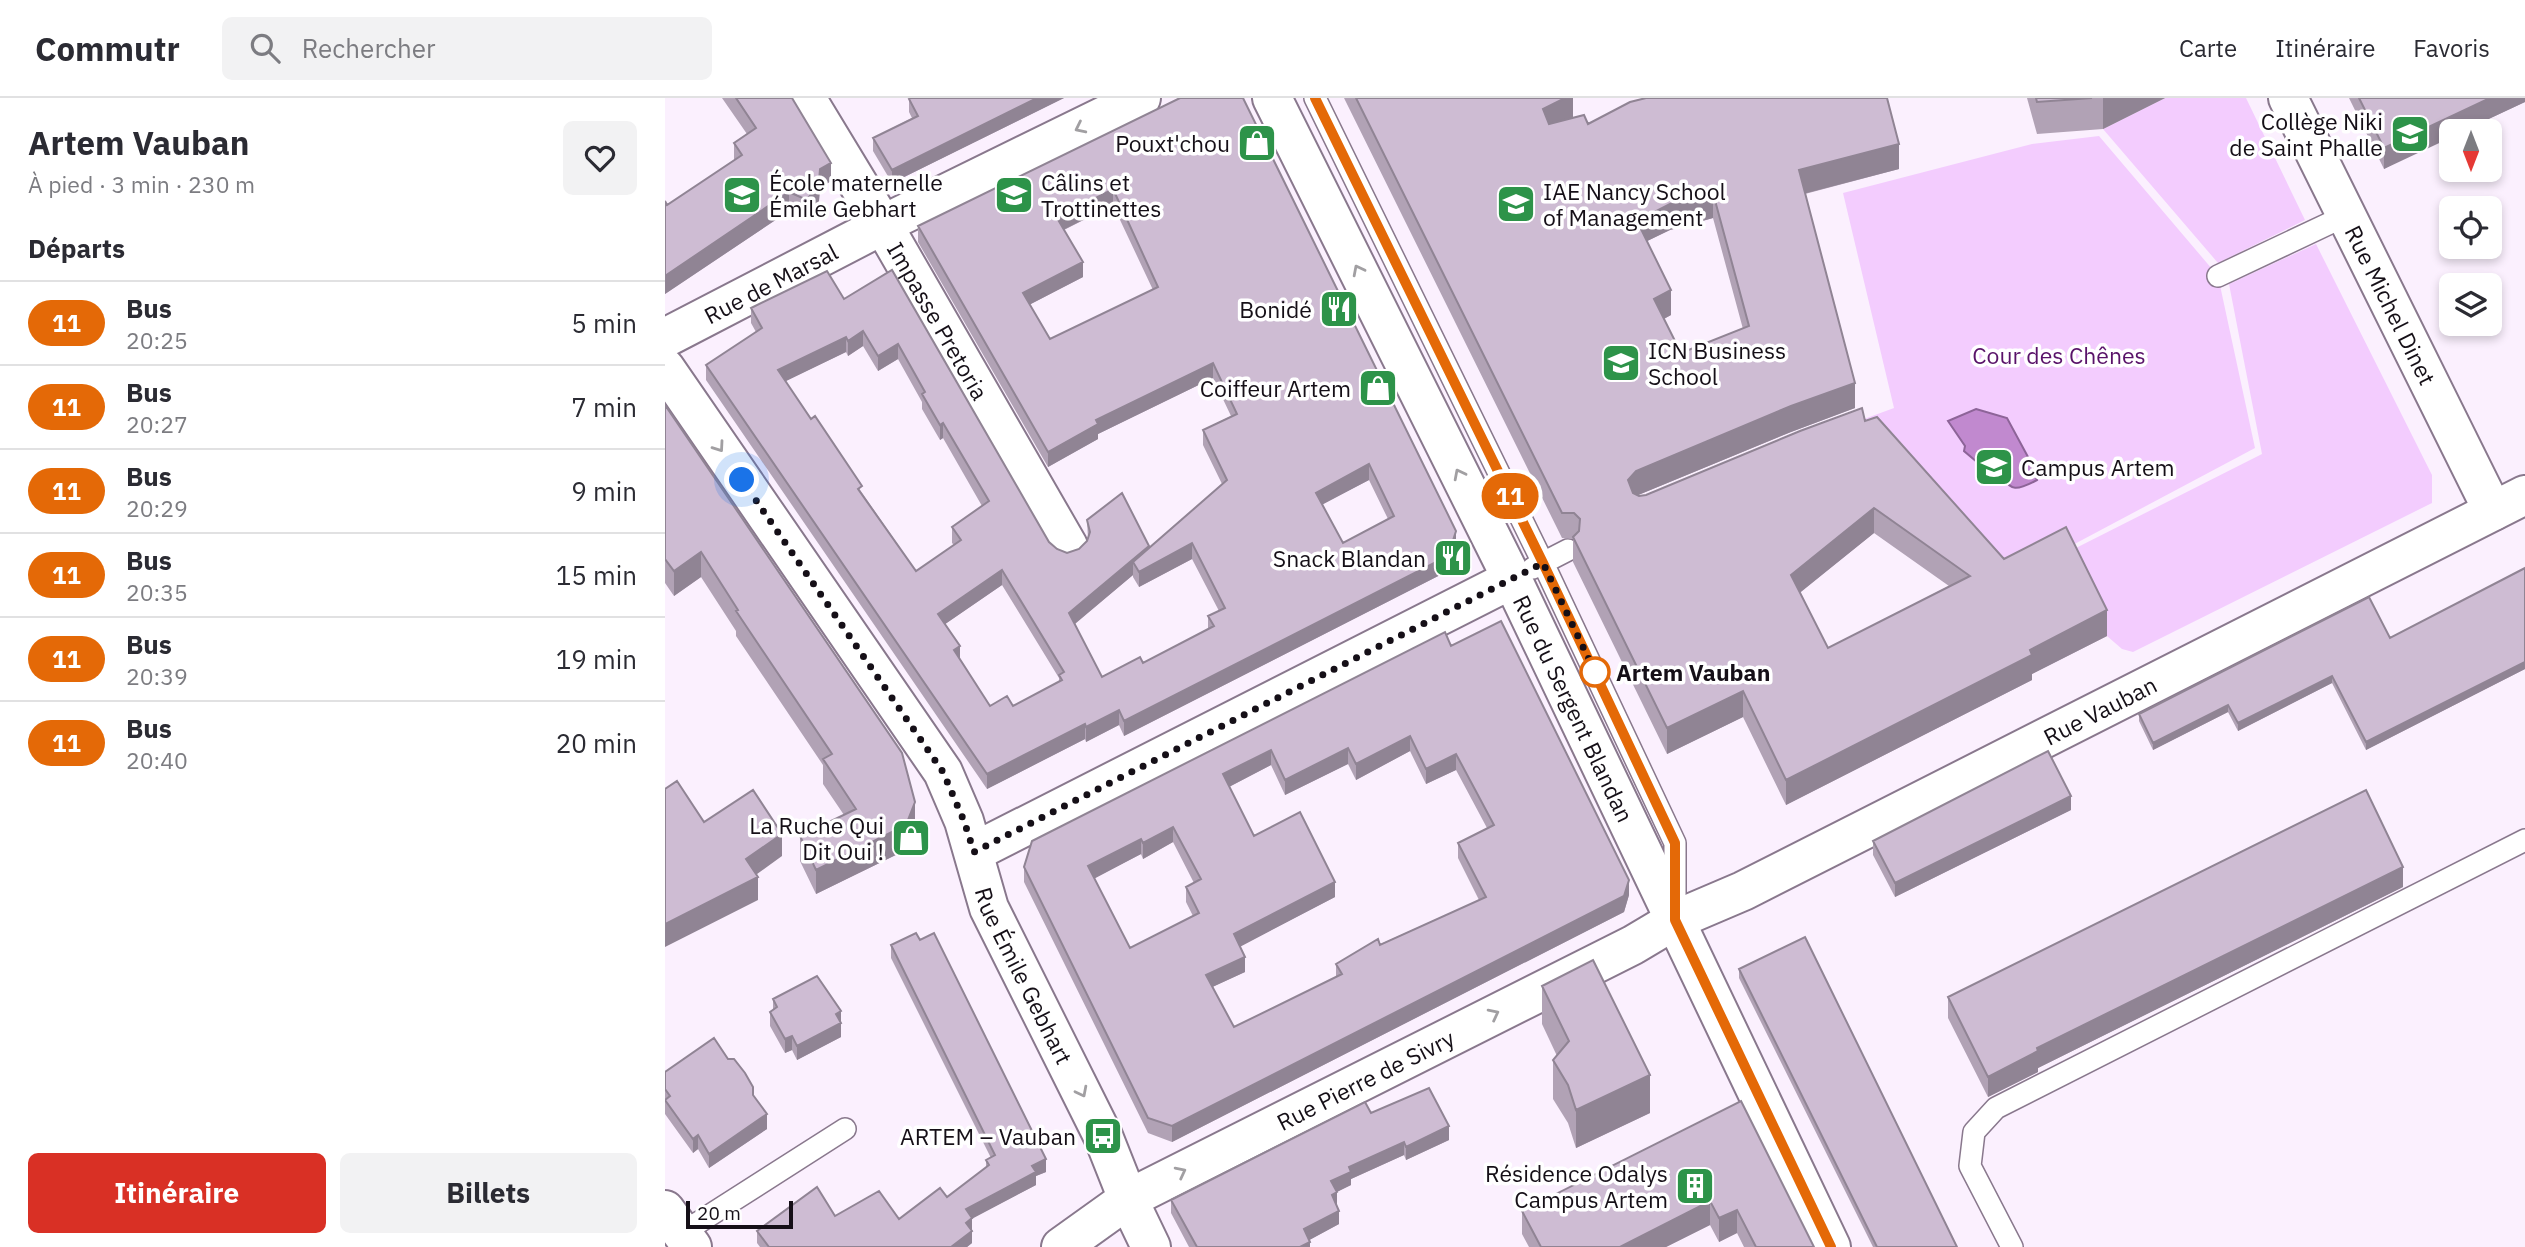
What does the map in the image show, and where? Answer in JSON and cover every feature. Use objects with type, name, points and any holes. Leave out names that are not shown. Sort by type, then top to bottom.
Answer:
[{"type":"street","name":"Impasse Pretoria","points":[[806,98],[883,225],[1068,546]]},
{"type":"street","name":"Rue de Marsal","points":[[665,338],[883,225],[1141,98]]},
{"type":"street","name":"Rue du Sergent Blandan","points":[[1272,98],[1528,571],[1675,920],[1831,1247]]},
{"type":"street","name":"Rue Michel Dinet","points":[[2288,98],[2345,216],[2509,503]]},
{"type":"street","name":"Rue Émile Gebhart","points":[[665,368],[943,772],[964,821],[989,908],[1104,1136],[1128,1199],[1151,1247]]},
{"type":"street","name":"Rue Vauban","points":[[1675,920],[1743,891],[2509,503]]},
{"type":"street","points":[[974,852],[1528,571]]},
{"type":"street","name":"Rue Pierre de Sivry","points":[[1061,1247],[1128,1199],[1633,945],[1675,920]]},
{"type":"lane","points":[[1315,98],[1528,571],[1568,550]]},
{"type":"lane","points":[[2218,276],[2345,216]]},
{"type":"lane","points":[[2012,1247],[1970,1166],[1974,1132],[1996,1108],[2525,840]]},
{"type":"lane","points":[[680,1230],[845,1129]]},
{"type":"green space","points":[[2165,98],[2246,98],[2305,220],[2218,263],[2103,129]]},
{"type":"green space","name":"Cour des Chênes","points":[[2099,136],[2218,276],[2255,448],[2067,548],[2003,577],[1864,419],[1894,408],[1843,193],[2032,144]]},
{"type":"green space","points":[[2316,244],[2432,475],[2432,503],[2133,652],[2122,649],[2107,636],[2066,553],[2262,454],[2229,284]]},
{"type":"shaded area","points":[[1976,409],[2007,418],[2037,480],[2014,488],[1990,467],[1984,468],[1964,451],[1965,446],[1948,421]]},
{"type":"building","points":[[736,98],[792,98],[831,163],[820,169],[819,182],[807,200],[789,192],[665,276],[665,201],[667,205],[742,155],[734,143],[756,128]]},
{"type":"building","points":[[1037,98],[892,170],[873,138],[918,116],[909,99]]},
{"type":"building","points":[[1180,98],[1243,98],[1456,531],[1448,556],[1124,721],[1119,710],[1086,727],[1085,724],[987,774],[706,365],[762,328],[751,308],[827,271],[844,299],[892,270],[1049,542],[1067,553],[1079,549],[1087,541],[1090,532],[1087,520],[1122,493],[1149,546],[1069,613],[1102,677],[1140,657],[1143,663],[1214,626],[1208,616],[1225,608],[1192,543],[1139,572],[1133,562],[1227,480],[1203,430],[1237,414],[1213,363],[1096,420],[1098,424],[1048,452],[918,226]],"holes":[[[1113,189],[1158,287],[1050,339],[1023,293],[1083,262],[1057,218]],[[863,331],[878,356],[898,344],[925,392],[922,394],[940,425],[943,423],[989,501],[952,527],[961,540],[916,571],[858,489],[862,486],[815,416],[811,419],[778,370],[846,337],[848,341]],[[1369,464],[1394,516],[1343,543],[1316,493]],[[1002,570],[1064,672],[1059,675],[1062,680],[1013,706],[1007,696],[990,706],[954,650],[960,646],[938,614]]]},
{"type":"building","points":[[1356,98],[1565,98],[1543,109],[1549,124],[1584,115],[1588,124],[1630,102],[1646,98],[1887,98],[1899,144],[1799,170],[1855,383],[1791,406],[1636,471],[1628,480],[1633,493],[1646,495],[1862,408],[1865,421],[1877,417],[2004,559],[2066,527],[2107,610],[2030,650],[2032,655],[1786,780],[1743,691],[1667,728],[1573,537],[1579,531],[1580,519],[1574,513],[1562,513]],"holes":[[[1713,193],[1749,326],[1681,353],[1654,299],[1671,290],[1637,221],[1670,204]],[[1874,508],[1970,576],[1828,648],[1791,575]]]},
{"type":"building","points":[[2036,98],[2092,98],[2037,102]]},
{"type":"building","points":[[2359,98],[2490,98],[2445,119],[2439,119],[2439,122],[2384,148]]},
{"type":"building","points":[[665,405],[902,753],[915,802],[906,825],[816,870],[800,836],[856,809],[823,759],[832,754],[736,611],[738,610],[701,552],[674,571],[665,559]]},
{"type":"building","points":[[2525,568],[2525,662],[2366,742],[2332,676],[2238,723],[2228,705],[2153,743],[2139,714],[2369,597],[2390,638]]},
{"type":"building","points":[[1501,621],[1629,880],[1624,896],[1172,1126],[1148,1118],[1024,867],[1032,841],[1445,632],[1451,646]],"holes":[[[1410,736],[1426,769],[1456,754],[1494,825],[1458,843],[1486,897],[1380,945],[1378,939],[1336,964],[1342,974],[1234,1027],[1206,975],[1245,957],[1234,934],[1335,882],[1300,812],[1254,836],[1223,774],[1271,750],[1285,780],[1348,748],[1356,764]],[[1173,827],[1201,879],[1186,887],[1199,913],[1130,948],[1088,866],[1141,839],[1143,843]]]},
{"type":"building","points":[[2048,751],[2071,796],[1895,883],[1873,841]]},
{"type":"building","points":[[677,781],[704,822],[753,790],[782,834],[746,859],[758,877],[665,924],[665,789]]},
{"type":"building","points":[[2366,790],[2403,867],[2037,1048],[2038,1051],[1988,1077],[1948,997]]},
{"type":"building","points":[[916,933],[920,940],[934,933],[1046,1159],[1032,1166],[1036,1172],[966,1209],[972,1218],[966,1223],[972,1231],[951,1247],[769,1247],[757,1231],[817,1187],[835,1216],[879,1191],[899,1219],[940,1188],[947,1197],[989,1165],[986,1160],[995,1155],[891,945]]},
{"type":"building","points":[[1805,937],[1957,1247],[1877,1247],[1739,969]]},
{"type":"building","points":[[1593,960],[1650,1075],[1576,1110],[1568,1085],[1553,1060],[1569,1041],[1542,986]]},
{"type":"building","points":[[817,976],[841,1011],[836,1014],[841,1023],[797,1046],[792,1036],[785,1039],[770,1012],[777,1007],[773,999]]},
{"type":"building","points":[[714,1038],[728,1059],[734,1059],[745,1073],[753,1087],[753,1095],[767,1114],[709,1154],[698,1135],[693,1139],[665,1100],[670,1096],[665,1089],[665,1072]]},
{"type":"building","points":[[1429,1088],[1449,1126],[1406,1147],[1404,1142],[1349,1167],[1351,1172],[1331,1181],[1337,1192],[1332,1195],[1339,1211],[1304,1229],[1310,1242],[1300,1247],[1197,1247],[1171,1200],[1365,1102],[1371,1113]]},
{"type":"building","name":"Résidence Odalys Campus Artem","points":[[1741,1101],[1814,1247],[1756,1247],[1737,1210],[1719,1218],[1710,1201],[1620,1247],[1541,1247],[1522,1211]]},
{"type":"bus line","name":"11","points":[[1315,98],[1543,563],[1675,843],[1675,920],[1831,1247]]},
{"type":"place","name":"Collège Niki de Saint Phalle","points":[[2410,134]]},
{"type":"place","name":"Pouxt'chou","points":[[1257,143]]},
{"type":"place","name":"École maternelle Émile Gebhart","points":[[742,195]]},
{"type":"place","name":"Câlins et Trottinettes","points":[[1014,195]]},
{"type":"place","name":"IAE Nancy School of Management","points":[[1516,204]]},
{"type":"place","name":"Bonidé","points":[[1339,309]]},
{"type":"place","name":"ICN Business School","points":[[1621,363]]},
{"type":"place","name":"Coiffeur Artem","points":[[1378,388]]},
{"type":"place","name":"Campus Artem","points":[[1994,467]]},
{"type":"place","name":"Snack Blandan","points":[[1453,558]]},
{"type":"place","name":"Artem Vauban","points":[[1595,672]]},
{"type":"place","name":"La Ruche Qui Dit Oui !","points":[[911,838]]},
{"type":"place","name":"ARTEM – Vauban","points":[[1103,1136]]},
{"type":"place","name":"Résidence Odalys Campus Artem","points":[[1695,1186]]},
{"type":"route","points":[[742,480],[943,772],[974,852],[1543,563],[1595,672]]}]
